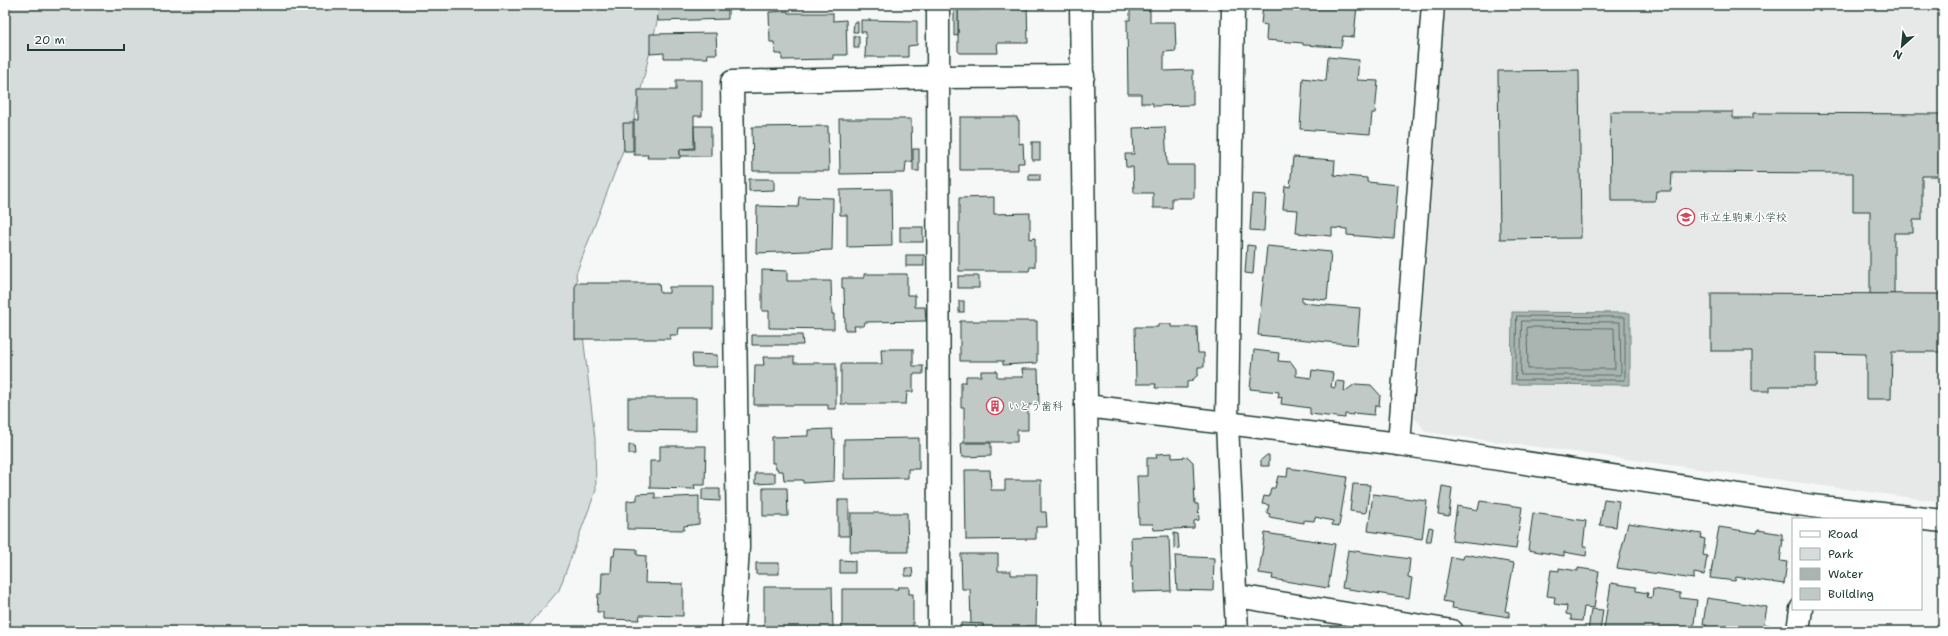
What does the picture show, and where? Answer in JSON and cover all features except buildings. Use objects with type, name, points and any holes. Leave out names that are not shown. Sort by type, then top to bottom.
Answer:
[{"type":"street","points":[[938,5],[940,77],[939,631]]},
{"type":"street","points":[[1081,5],[1089,631]]},
{"type":"street","points":[[1233,5],[1227,424],[1237,596],[1237,631]]},
{"type":"street","points":[[1399,444],[1433,5]]},
{"type":"street","points":[[733,631],[738,547],[732,82],[940,77],[1083,76]]},
{"type":"street","points":[[1086,406],[1399,444],[1811,512],[1899,518]]},
{"type":"street","points":[[1922,520],[1943,521]]},
{"type":"street","points":[[1237,596],[1452,631]]},
{"type":"street","points":[[1798,631],[1801,610]]},
{"type":"shaded area","name":"市立生駒東小学校","points":[[1445,5],[1943,5],[1943,502],[1426,432],[1415,418]]},
{"type":"green space","points":[[5,5],[661,5],[632,127],[576,274],[595,439],[596,490],[559,590],[524,631],[5,631]]},
{"type":"water","points":[[1512,312],[1630,313],[1630,385],[1511,384]]},
{"type":"place","name":"市立生駒東小学校","points":[[1686,217]]},
{"type":"place","name":"いとう歯科","points":[[995,406]]}]
